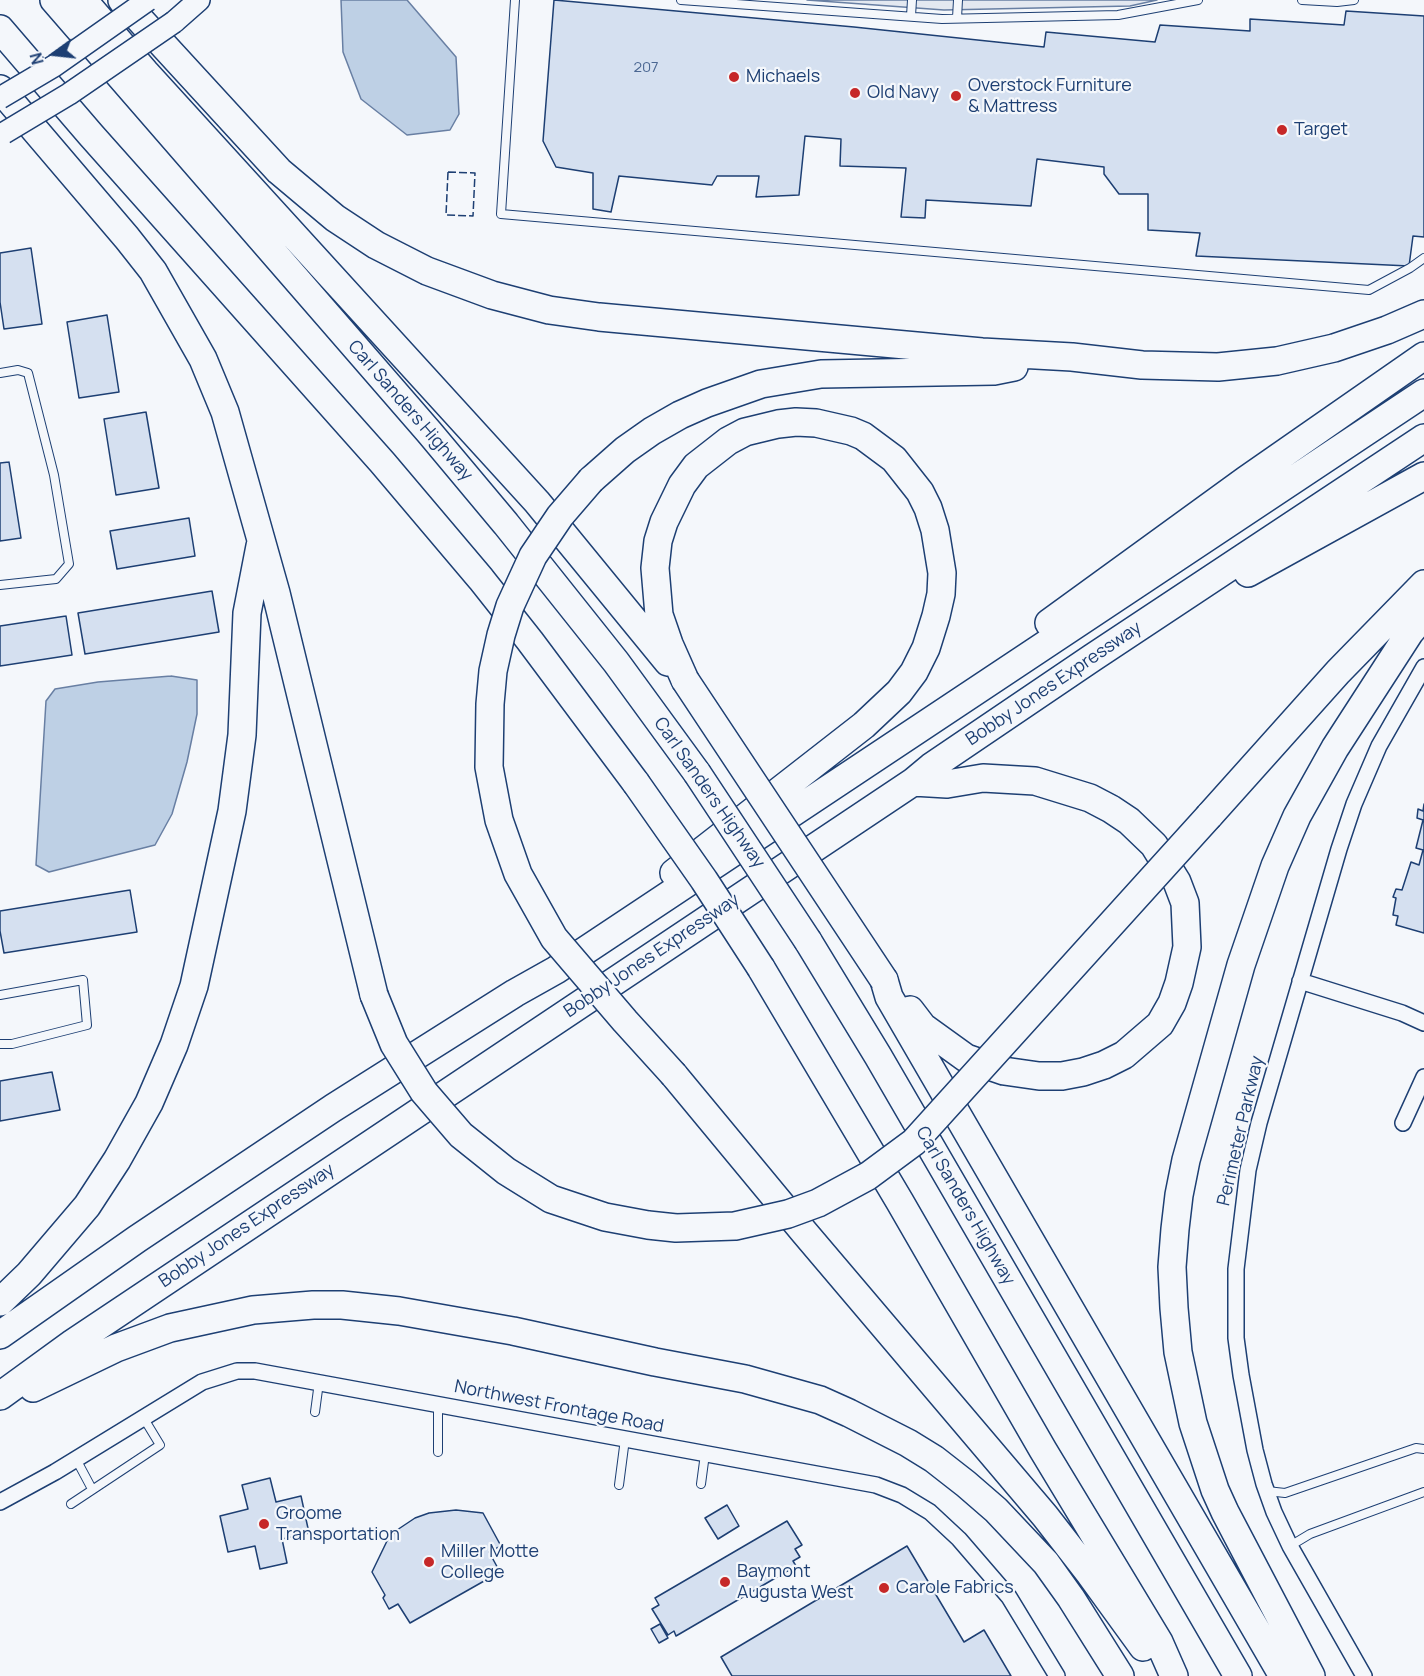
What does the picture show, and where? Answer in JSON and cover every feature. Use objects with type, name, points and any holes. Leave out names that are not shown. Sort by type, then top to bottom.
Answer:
[{"type":"highway","name":"Carl Sanders Highway","points":[[54,0],[506,524],[616,662],[697,773],[808,941],[878,1056],[1238,1676]]},
{"type":"highway","points":[[83,0],[537,502],[658,651],[685,680],[884,980],[923,1027],[966,1058],[1004,1071],[1039,1076],[1062,1076],[1104,1065],[1124,1055],[1160,1024],[1172,1003],[1188,947],[1185,903],[1178,882],[1154,845],[1129,821],[1111,809],[1090,798],[1035,781],[993,778],[947,784],[913,782]]},
{"type":"highway","points":[[122,0],[242,132],[302,192],[336,218],[376,245],[427,271],[492,295],[549,310],[599,317],[982,352],[1072,357],[1142,365],[1207,366],[1277,361],[1334,348],[1424,314]]},
{"type":"highway","points":[[0,29],[412,498],[530,641],[636,783],[704,880],[761,968],[900,1202],[1043,1450],[1159,1642],[1174,1675]]},
{"type":"highway","points":[[0,89],[127,238],[153,272],[203,359],[225,412],[261,539],[374,995],[394,1044],[424,1092],[461,1135],[483,1155],[551,1199],[606,1216],[648,1225],[676,1228],[735,1226],[788,1214],[818,1203],[868,1176],[914,1142],[1338,672],[1424,584]]},
{"type":"highway","points":[[951,708],[1058,615],[1424,356]]},
{"type":"highway","points":[[1072,357],[994,371],[821,374],[761,384],[715,400],[680,416],[625,450],[591,480],[560,516],[533,556],[510,606],[493,671],[489,767],[499,820],[518,874],[554,938],[674,1075],[827,1260],[1045,1516],[1144,1649],[1174,1675]]},
{"type":"highway","name":"Bobby Jones Expressway","points":[[0,1335],[137,1239],[333,1108],[514,993],[556,970],[1424,393]]},
{"type":"highway","points":[[514,993],[549,961],[674,873],[864,725],[899,692],[914,672],[927,648],[941,594],[942,573],[935,530],[928,508],[920,492],[894,459],[863,436],[851,431],[816,423],[796,423],[778,424],[745,432],[728,441],[696,466],[682,485],[664,522],[658,541],[655,568],[655,591],[659,615],[685,680]]},
{"type":"highway","name":"Bobby Jones Expressway","points":[[0,1396],[93,1329],[913,782],[931,767],[1092,658],[1424,438]]},
{"type":"highway","points":[[1092,658],[1424,476]]},
{"type":"highway","points":[[0,1302],[29,1274],[87,1206],[117,1161],[174,1045],[194,986],[232,811],[242,735],[248,613],[261,539]]},
{"type":"highway","points":[[1311,1676],[1225,1512],[1215,1490],[1193,1423],[1178,1352],[1172,1267],[1175,1229],[1186,1160],[1241,965],[1275,866],[1297,816],[1335,748],[1410,632],[1424,616]]},
{"type":"highway","points":[[884,980],[889,997],[1283,1676]]},
{"type":"highway","points":[[0,1403],[116,1348],[170,1329],[253,1310],[313,1305],[342,1305],[399,1311],[513,1331],[745,1379],[820,1400],[849,1413],[908,1443],[934,1459],[966,1484],[996,1510],[1046,1563],[1120,1676]]},
{"type":"main road","points":[[0,98],[63,59],[148,0]]},
{"type":"main road","points":[[2,134],[69,94],[199,0]]},
{"type":"street","name":"Perimeter Parkway","points":[[1364,1676],[1290,1546],[1267,1491],[1255,1450],[1241,1375],[1236,1338],[1236,1269],[1248,1170],[1300,981],[1354,804],[1379,746],[1424,668]]},
{"type":"street","points":[[1300,981],[1402,1013],[1424,1023]]},
{"type":"street","points":[[1403,1123],[1424,1077]]},
{"type":"street","name":"Northwest Frontage Road","points":[[0,1502],[76,1459],[202,1382],[237,1371],[255,1371],[876,1485],[902,1495],[930,1512],[959,1539],[1009,1597],[1057,1676]]},
{"type":"lane","points":[[515,0],[501,214],[1369,290],[1424,258]]},
{"type":"lane","points":[[681,0],[957,18],[1118,15],[1198,0]]},
{"type":"lane","points":[[910,16],[912,0]]},
{"type":"lane","points":[[957,18],[958,0]]},
{"type":"lane","points":[[1302,0],[1336,3],[1354,0]]},
{"type":"lane","points":[[0,373],[18,370],[28,373],[54,475],[69,564],[56,579],[0,585]]},
{"type":"lane","points":[[0,995],[83,980],[87,1025],[12,1044],[0,1044]]},
{"type":"lane","points":[[315,1412],[319,1382]]},
{"type":"lane","points":[[438,1404],[438,1452]]},
{"type":"lane","points":[[71,1504],[160,1445],[143,1417]]},
{"type":"lane","points":[[619,1485],[625,1439]]},
{"type":"lane","points":[[1267,1491],[1285,1493],[1416,1448],[1424,1449]]},
{"type":"lane","points":[[701,1484],[705,1454]]},
{"type":"lane","points":[[76,1459],[92,1490]]},
{"type":"lane","points":[[1290,1546],[1310,1534],[1424,1492]]},
{"type":"shaded area","points":[[807,0],[1157,0],[1130,6],[944,10]]},
{"type":"water","points":[[341,0],[407,0],[456,57],[459,114],[450,130],[407,135],[361,99],[343,52]]},
{"type":"water","points":[[171,676],[197,680],[197,714],[187,762],[172,814],[155,845],[49,872],[36,865],[46,701],[55,689],[98,682]]},
{"type":"building","points":[[554,0],[1044,47],[1046,32],[1155,42],[1160,25],[1250,31],[1250,19],[1344,25],[1346,11],[1424,16],[1424,237],[1413,236],[1409,266],[1196,256],[1200,233],[1148,230],[1148,194],[1119,194],[1104,174],[1104,167],[1037,159],[1031,206],[926,200],[925,218],[901,217],[906,168],[840,166],[841,139],[805,136],[799,195],[756,197],[759,176],[717,176],[712,185],[619,176],[611,212],[593,209],[593,173],[556,167],[543,141]]},
{"type":"building","points":[[31,248],[42,324],[4,329],[0,302],[0,253]]},
{"type":"building","points":[[107,315],[119,392],[79,398],[67,322]]},
{"type":"building","points":[[146,412],[159,488],[116,495],[104,419]]},
{"type":"building","points":[[9,462],[21,538],[0,541],[0,463]]},
{"type":"building","points":[[189,518],[195,556],[117,569],[110,531]]},
{"type":"building","points":[[212,591],[219,632],[85,654],[78,613]]},
{"type":"building","points":[[66,616],[72,655],[0,666],[0,626]]},
{"type":"building","points":[[1424,804],[1424,933],[1396,925],[1398,916],[1393,915],[1396,898],[1393,897],[1396,889],[1402,890],[1411,862],[1419,865],[1423,850],[1416,848],[1423,820],[1417,818],[1418,809],[1423,811]]},
{"type":"building","points":[[130,890],[137,932],[4,953],[0,931],[0,911]]},
{"type":"building","points":[[52,1072],[60,1110],[0,1121],[0,1081]]},
{"type":"building","name":"Groome Transportation","points":[[270,1478],[276,1502],[301,1496],[309,1533],[282,1539],[287,1563],[260,1569],[255,1546],[228,1552],[220,1516],[248,1509],[242,1485]]},
{"type":"building","points":[[727,1505],[739,1526],[718,1539],[705,1518]]},
{"type":"building","points":[[456,1510],[483,1513],[501,1546],[489,1552],[500,1572],[410,1623],[398,1604],[389,1609],[383,1598],[385,1595],[372,1572],[387,1541],[397,1530],[415,1518],[429,1513]]},
{"type":"building","name":"Baymont Augusta West","points":[[787,1521],[802,1545],[795,1549],[800,1557],[793,1561],[796,1566],[676,1636],[674,1631],[668,1635],[652,1609],[659,1605],[655,1598]]},
{"type":"building","name":"Carole Fabrics","points":[[907,1546],[964,1642],[984,1630],[1011,1676],[732,1676],[721,1657]]},
{"type":"building","points":[[660,1624],[668,1638],[659,1643],[651,1629]]},
{"type":"fence","points":[[448,172],[475,173],[473,216],[446,215],[448,172]]},
{"type":"place","name":"Michaels","points":[[734,77]]},
{"type":"place","name":"Old Navy","points":[[855,93]]},
{"type":"place","name":"Overstock Furniture & Mattress","points":[[956,96]]},
{"type":"place","name":"Target","points":[[1282,130]]},
{"type":"place","name":"Groome Transportation","points":[[264,1524]]},
{"type":"place","name":"Miller Motte College","points":[[429,1562]]},
{"type":"place","name":"Baymont Augusta West","points":[[725,1582]]},
{"type":"place","name":"Carole Fabrics","points":[[884,1588]]}]
